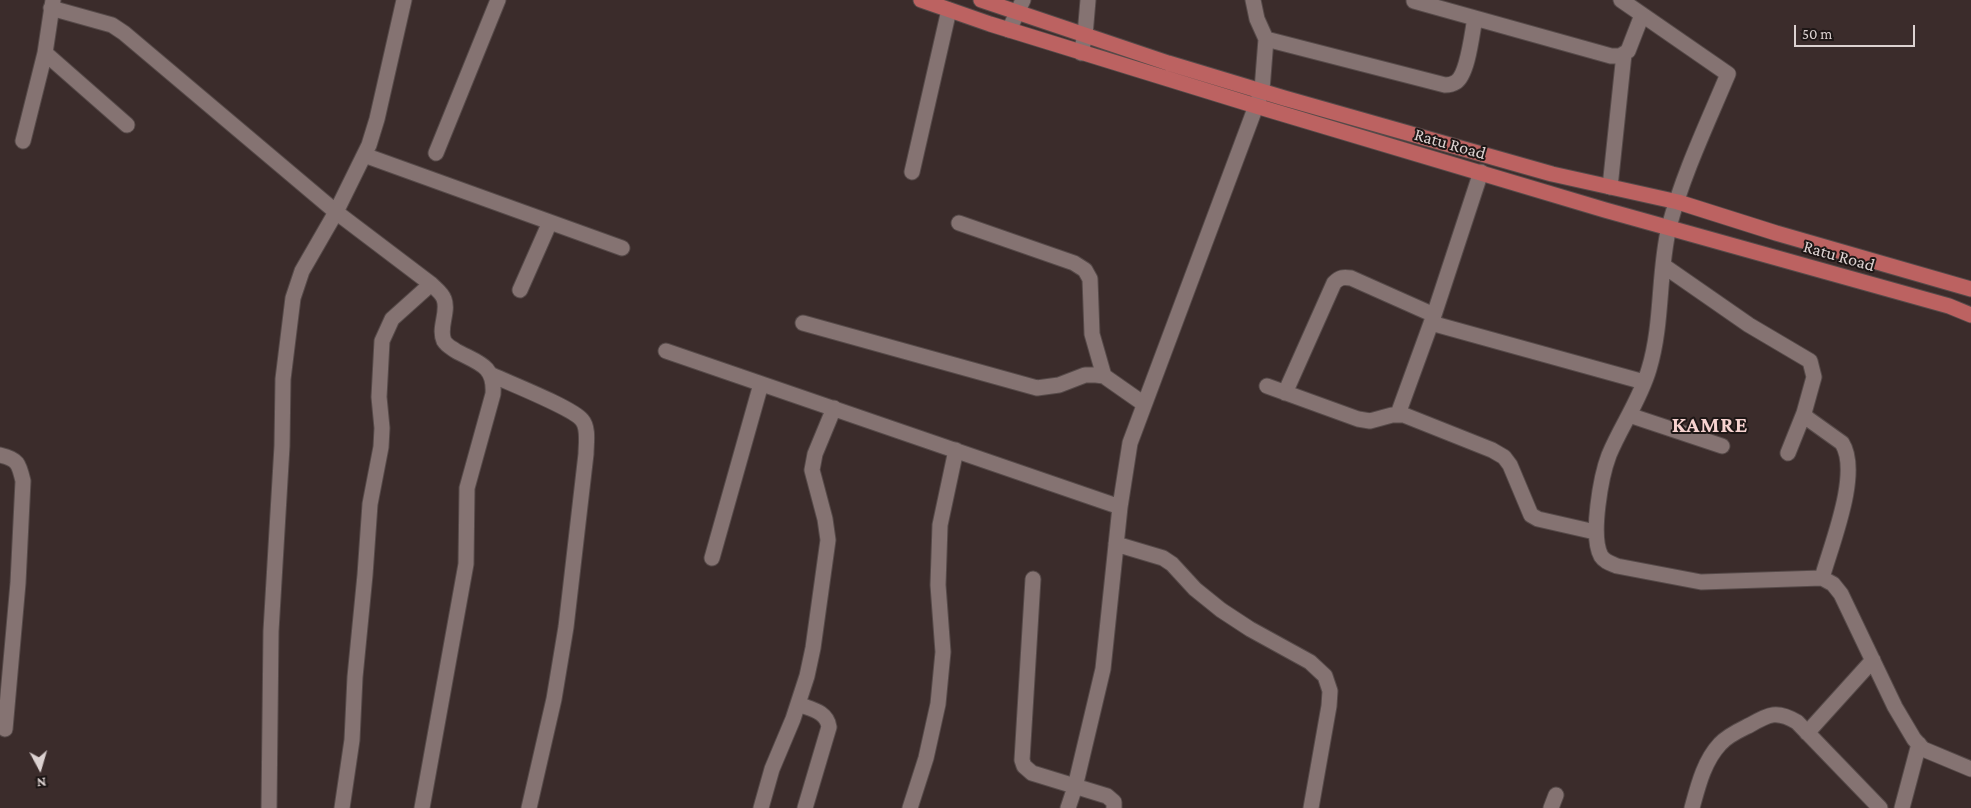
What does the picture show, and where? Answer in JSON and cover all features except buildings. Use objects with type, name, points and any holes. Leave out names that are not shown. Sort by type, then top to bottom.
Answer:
[{"type":"main road","name":"Ratu Road","points":[[921,0],[1081,53],[1256,106],[1605,210],[1949,306],[1971,315]]},
{"type":"main road","name":"Ratu Road","points":[[982,0],[1021,6],[1085,35],[1168,63],[1552,174],[1678,202],[1776,234],[1971,289]]},
{"type":"street","points":[[270,808],[271,631],[282,446],[283,379],[293,298],[302,271],[336,212],[364,155],[377,119],[404,0]]},
{"type":"street","points":[[436,153],[498,0]]},
{"type":"street","points":[[1081,53],[1085,35],[1088,0]]},
{"type":"street","points":[[1068,808],[1076,787],[1102,669],[1120,507],[1130,443],[1262,90],[1266,39],[1257,19],[1253,0]]},
{"type":"street","points":[[1621,0],[1728,74],[1698,145],[1669,227],[1656,340],[1649,370],[1609,455],[1603,474],[1595,532],[1598,548],[1606,561],[1617,566],[1701,582],[1822,578],[1833,584],[1841,594],[1896,707],[1919,744],[1934,754],[1969,765]]},
{"type":"street","points":[[1414,1],[1612,56],[1624,54],[1628,51],[1642,15]]},
{"type":"street","points":[[23,141],[45,53],[52,4],[112,25],[124,33],[336,212],[431,284],[444,297],[446,307],[442,332],[444,341],[450,348],[484,366],[492,375],[571,411],[583,420],[586,432],[586,454],[566,627],[554,699],[529,808]]},
{"type":"street","points":[[1009,30],[1021,6]]},
{"type":"street","points":[[912,172],[949,10]]},
{"type":"street","points":[[1266,39],[1445,85],[1455,84],[1460,78],[1465,65],[1475,18]]},
{"type":"street","points":[[45,53],[128,125]]},
{"type":"street","points":[[1610,187],[1624,54]]},
{"type":"street","points":[[364,155],[622,248]]},
{"type":"street","points":[[1398,414],[1481,172]]},
{"type":"street","points":[[520,290],[550,222]]},
{"type":"street","points":[[959,223],[1074,263],[1085,270],[1090,280],[1092,334],[1104,376]]},
{"type":"street","points":[[1664,266],[1749,325],[1810,361],[1814,377],[1804,413],[1788,453]]},
{"type":"street","points":[[1285,393],[1334,283],[1344,277],[1351,278],[1432,319],[1644,382]]},
{"type":"street","points":[[342,808],[352,740],[355,677],[370,504],[381,447],[382,428],[379,398],[382,341],[392,319],[431,284]]},
{"type":"street","points":[[803,323],[1036,388],[1059,385],[1085,375],[1104,376],[1144,404]]},
{"type":"street","points":[[666,351],[1120,507]]},
{"type":"street","points":[[422,808],[466,564],[467,488],[493,394],[494,384],[492,375]]},
{"type":"street","points":[[712,558],[761,384]]},
{"type":"street","points":[[1267,386],[1358,419],[1370,421],[1398,414],[1492,450],[1504,457],[1510,465],[1531,515],[1538,520],[1595,532]]},
{"type":"street","points":[[761,808],[772,769],[798,704],[814,648],[828,540],[825,519],[812,470],[815,454],[834,408]]},
{"type":"street","points":[[1804,413],[1807,418],[1842,444],[1846,450],[1848,464],[1846,496],[1822,578]]},
{"type":"street","points":[[1629,415],[1722,446]]},
{"type":"street","points":[[910,808],[926,758],[938,704],[943,652],[938,585],[940,525],[956,450]]},
{"type":"street","points":[[0,455],[12,457],[20,465],[23,481],[18,583],[5,728]]},
{"type":"street","points":[[1116,544],[1163,558],[1172,564],[1195,589],[1221,610],[1250,629],[1310,662],[1325,676],[1330,691],[1329,706],[1311,808]]},
{"type":"street","points":[[1033,579],[1022,760],[1024,766],[1032,773],[1107,796],[1114,802],[1114,808]]},
{"type":"street","points":[[1807,733],[1873,660]]},
{"type":"street","points":[[798,704],[822,714],[826,717],[829,727],[805,808]]},
{"type":"street","points":[[1692,808],[1701,777],[1710,758],[1720,744],[1730,736],[1764,717],[1780,714],[1797,722],[1880,808]]},
{"type":"street","points":[[1902,808],[1919,744]]},
{"type":"district","name":"KAMRE","points":[[1710,425]]}]
